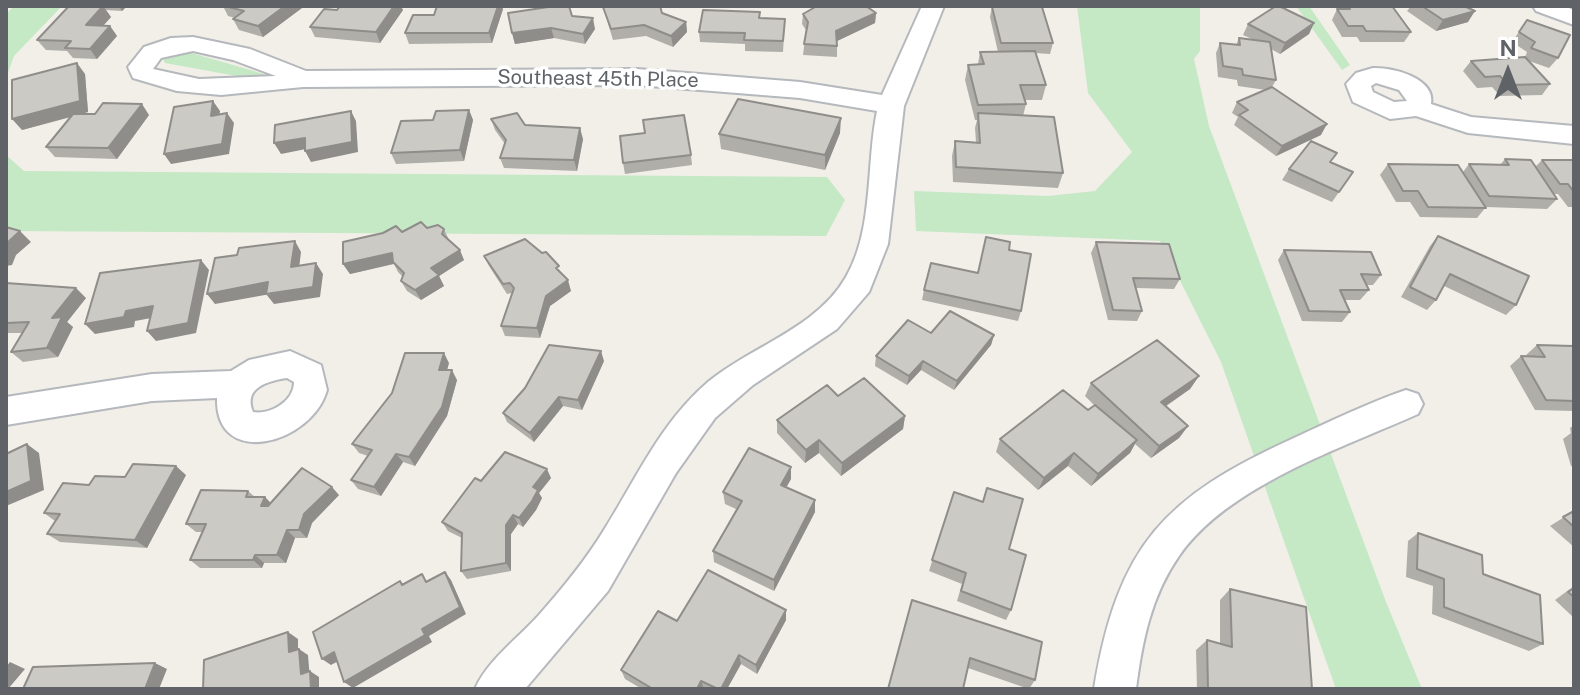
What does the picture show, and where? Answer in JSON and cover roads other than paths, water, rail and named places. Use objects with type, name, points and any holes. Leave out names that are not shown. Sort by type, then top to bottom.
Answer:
[{"type":"street","points":[[496,689],[551,632],[605,562],[669,455],[704,407],[749,370],[834,313],[857,285],[870,258],[891,105],[933,6]]},
{"type":"street","points":[[1544,6],[1574,18]]},
{"type":"street","name":"Southeast 45th Place","points":[[303,79],[207,46],[178,42],[154,49],[140,67],[142,73],[152,78],[205,85],[278,85],[303,79],[637,77],[800,90],[891,105]]},
{"type":"street","points":[[1418,108],[1468,125],[1574,135]]},
{"type":"street","points":[[6,411],[175,386],[205,383],[239,385]]},
{"type":"street","points":[[1115,689],[1119,653],[1132,609],[1179,526],[1226,492],[1406,404]]}]
